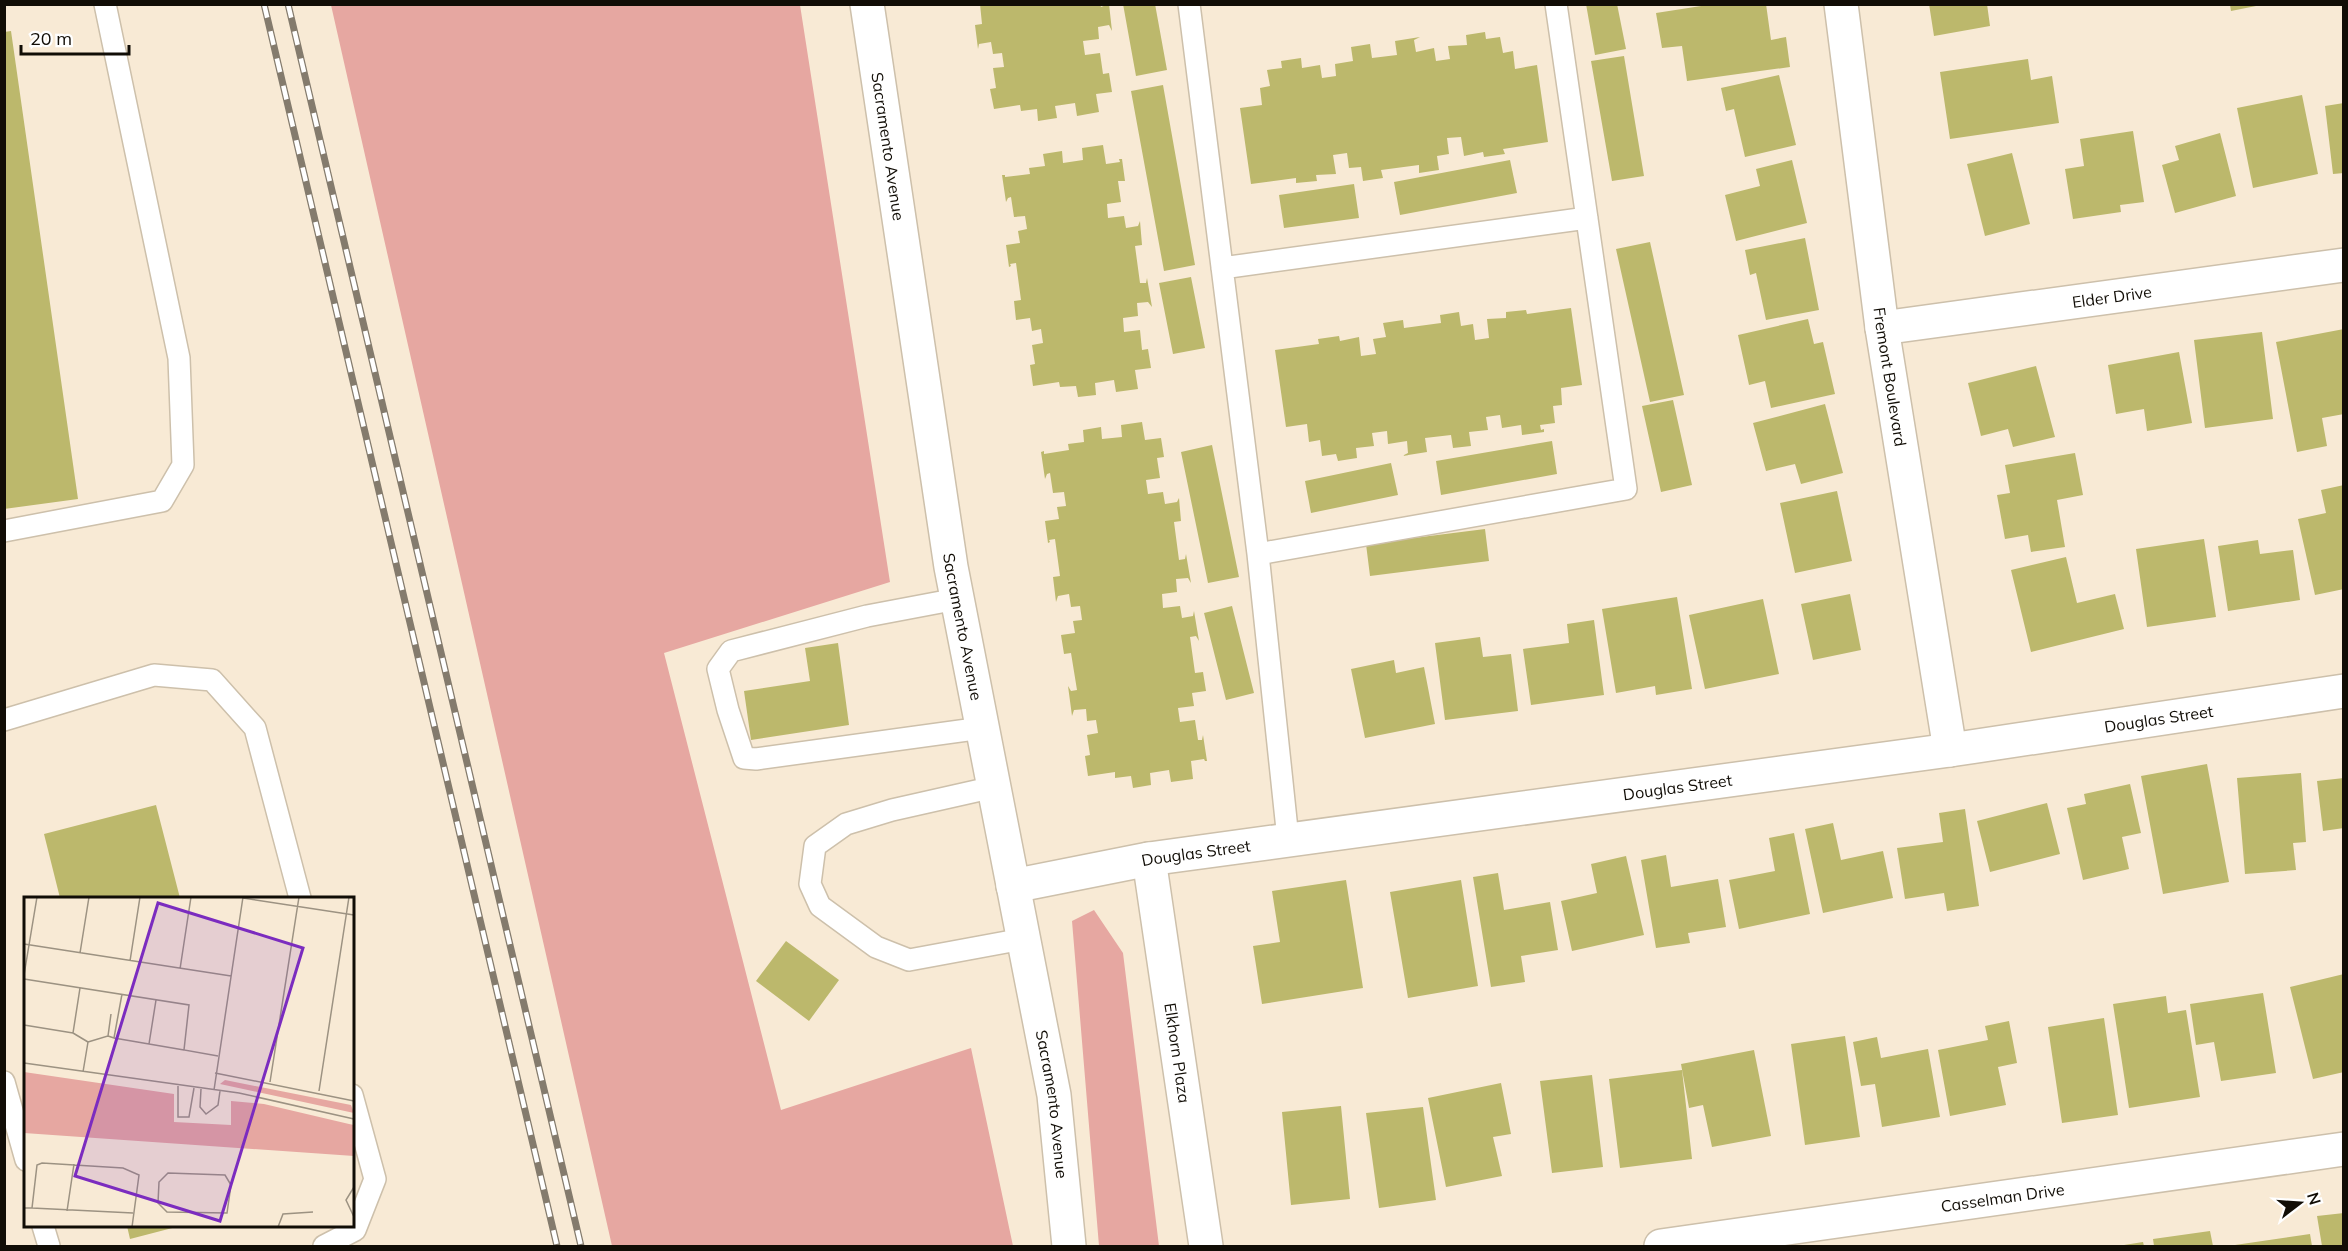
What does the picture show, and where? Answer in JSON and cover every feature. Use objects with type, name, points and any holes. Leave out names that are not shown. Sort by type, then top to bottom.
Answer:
[{"type":"street","name":"Sacramento Avenue","points":[[867,4],[957,599],[1054,1095],[1070,1246]]},
{"type":"street","name":"Fremont Boulevard","points":[[1841,4],[1882,328],[1950,750]]},
{"type":"street","name":"Elder Drive","points":[[1882,328],[2343,265]]},
{"type":"street","name":"Douglas Street","points":[[1013,886],[1149,859],[1950,750],[2343,691]]},
{"type":"street","name":"Elkhorn Plaza","points":[[1149,859],[1206,1246]]},
{"type":"street","name":"Casselman Drive","points":[[1661,1246],[2343,1149]]},
{"type":"lane","points":[[4,531],[162,501],[183,465],[179,358],[105,4]]},
{"type":"lane","points":[[1189,4],[1258,554],[1288,839]]},
{"type":"lane","points":[[1258,554],[1626,489],[1556,4]]},
{"type":"lane","points":[[1222,268],[1587,218]]},
{"type":"lane","points":[[957,599],[867,616],[731,651],[718,669],[744,759],[768,758],[982,728]]},
{"type":"lane","points":[[4,720],[154,675],[212,680],[255,728],[300,897]]},
{"type":"lane","points":[[994,787],[892,810],[846,824],[815,846],[810,884],[820,906],[876,947],[909,960],[1023,939]]},
{"type":"lane","points":[[4,1082],[24,1153]]},
{"type":"lane","points":[[324,1246],[355,1230],[375,1179],[354,1102]]},
{"type":"lane","points":[[44,1227],[49,1246]]},
{"type":"shaded area","points":[[331,5],[800,5],[890,582],[664,653],[781,1110],[971,1048],[1013,1246],[612,1246]]},
{"type":"shaded area","points":[[1094,910],[1123,953],[1159,1246],[1099,1246],[1072,921]]},
{"type":"building","points":[[980,4],[1100,4],[1101,7],[1109,4],[1112,31],[1109,25],[1098,27],[1099,39],[1083,41],[1085,55],[1100,53],[1103,74],[1109,73],[1112,92],[1096,94],[1099,112],[1077,116],[1075,103],[1055,106],[1057,118],[1038,121],[1037,109],[1021,111],[1020,105],[994,109],[990,89],[996,88],[993,68],[1004,67],[1002,53],[993,54],[991,42],[979,44],[978,49],[975,25],[982,24]]},
{"type":"building","points":[[1123,4],[1155,4],[1167,70],[1136,76]]},
{"type":"building","points":[[1586,4],[1617,4],[1626,49],[1595,55]]},
{"type":"building","points":[[1714,4],[1766,4],[1771,40],[1786,37],[1790,67],[1687,81],[1682,46],[1662,48],[1656,13]]},
{"type":"building","points":[[1929,4],[1987,4],[1990,26],[1934,36]]},
{"type":"building","points":[[2230,5],[2256,5],[2256,6],[2231,11]]},
{"type":"building","points":[[11,31],[78,499],[4,509],[4,32]]},
{"type":"building","points":[[1485,32],[1486,39],[1500,37],[1503,53],[1513,51],[1515,69],[1537,65],[1548,142],[1503,149],[1505,154],[1484,157],[1483,152],[1464,156],[1461,137],[1447,138],[1449,154],[1437,156],[1439,170],[1419,173],[1419,165],[1381,170],[1383,178],[1363,181],[1361,167],[1349,168],[1347,153],[1333,155],[1336,174],[1316,175],[1317,181],[1296,183],[1296,178],[1251,184],[1240,108],[1262,105],[1260,88],[1270,86],[1267,70],[1282,68],[1281,61],[1301,58],[1302,68],[1320,65],[1322,78],[1336,76],[1335,64],[1353,61],[1351,47],[1370,44],[1372,58],[1397,55],[1395,41],[1420,37],[1414,40],[1416,52],[1434,48],[1436,61],[1450,59],[1448,46],[1467,45],[1466,35]]},
{"type":"building","points":[[1624,56],[1644,176],[1612,181],[1591,61]]},
{"type":"building","points":[[2028,59],[2031,80],[2052,76],[2059,123],[1950,139],[1940,72]]},
{"type":"building","points":[[1779,75],[1796,145],[1745,157],[1734,109],[1726,111],[1721,88]]},
{"type":"building","points":[[1163,85],[1195,265],[1164,271],[1131,91]]},
{"type":"building","points":[[2302,95],[2318,174],[2253,188],[2237,108]]},
{"type":"building","points":[[2344,103],[2344,173],[2333,174],[2325,106]]},
{"type":"building","points":[[2133,131],[2144,202],[2120,205],[2121,212],[2073,219],[2065,169],[2084,166],[2080,139]]},
{"type":"building","points":[[2220,133],[2236,196],[2175,213],[2162,165],[2179,160],[2175,146]]},
{"type":"building","points":[[1103,145],[1106,164],[1120,162],[1119,159],[1122,159],[1125,181],[1118,181],[1121,202],[1107,204],[1108,218],[1124,216],[1126,228],[1138,226],[1140,221],[1142,245],[1135,246],[1140,283],[1146,283],[1147,278],[1152,307],[1148,302],[1137,303],[1138,316],[1123,318],[1124,332],[1140,330],[1142,350],[1148,349],[1151,368],[1135,370],[1138,389],[1116,392],[1114,380],[1095,383],[1096,395],[1078,397],[1076,386],[1060,387],[1059,382],[1033,386],[1030,365],[1035,364],[1032,345],[1043,343],[1041,329],[1032,331],[1030,318],[1016,320],[1014,301],[1021,300],[1016,263],[1010,264],[1009,267],[1006,245],[1020,243],[1018,231],[1027,229],[1025,216],[1014,217],[1011,197],[1006,202],[1002,175],[1005,177],[1030,174],[1029,168],[1045,166],[1043,154],[1062,151],[1063,163],[1083,160],[1082,148]]},
{"type":"building","points":[[2012,153],[2030,224],[1985,236],[1967,164]]},
{"type":"building","points":[[1510,160],[1517,193],[1400,215],[1394,182]]},
{"type":"building","points":[[1792,160],[1807,223],[1736,241],[1725,195],[1760,186],[1756,169]]},
{"type":"building","points":[[1354,184],[1359,218],[1284,228],[1279,195]]},
{"type":"building","points":[[1805,238],[1819,310],[1766,320],[1756,273],[1750,275],[1745,250]]},
{"type":"building","points":[[1650,242],[1684,395],[1650,402],[1616,249]]},
{"type":"building","points":[[1191,277],[1205,348],[1173,354],[1159,283]]},
{"type":"building","points":[[1571,308],[1582,385],[1561,388],[1562,405],[1553,406],[1555,423],[1540,425],[1544,432],[1522,435],[1521,425],[1502,428],[1500,415],[1486,417],[1488,430],[1469,432],[1471,446],[1453,448],[1451,435],[1425,438],[1427,452],[1402,456],[1408,453],[1407,441],[1388,444],[1387,431],[1372,433],[1374,446],[1356,448],[1357,458],[1338,461],[1336,454],[1322,456],[1320,440],[1309,442],[1307,424],[1286,427],[1275,350],[1319,344],[1318,339],[1339,336],[1340,341],[1359,337],[1361,356],[1376,354],[1373,339],[1386,337],[1383,323],[1403,320],[1404,328],[1441,323],[1440,315],[1459,312],[1461,326],[1473,324],[1475,340],[1489,338],[1487,319],[1506,318],[1506,312],[1526,310],[1527,314]]},
{"type":"building","points":[[1808,319],[1814,344],[1823,342],[1835,394],[1771,408],[1765,381],[1749,385],[1738,335]]},
{"type":"building","points":[[2344,329],[2344,414],[2322,418],[2327,446],[2297,452],[2276,342]]},
{"type":"building","points":[[2262,332],[2273,419],[2205,428],[2194,340]]},
{"type":"building","points":[[2179,352],[2192,423],[2147,431],[2144,409],[2116,414],[2108,365]]},
{"type":"building","points":[[2036,366],[2055,437],[2013,447],[2008,429],[1981,436],[1968,383]]},
{"type":"building","points":[[1673,400],[1692,485],[1661,492],[1642,406]]},
{"type":"building","points":[[1825,404],[1843,473],[1801,484],[1795,464],[1766,471],[1753,423]]},
{"type":"building","points":[[1142,422],[1145,440],[1161,438],[1164,457],[1157,458],[1160,478],[1146,480],[1148,494],[1163,492],[1165,504],[1177,502],[1179,498],[1181,521],[1174,522],[1179,560],[1185,559],[1186,554],[1191,583],[1188,578],[1176,579],[1177,592],[1162,594],[1163,608],[1180,606],[1182,618],[1193,616],[1194,611],[1199,641],[1196,636],[1190,637],[1195,673],[1203,672],[1206,691],[1192,693],[1194,706],[1178,708],[1180,722],[1195,720],[1198,740],[1202,740],[1203,735],[1207,761],[1204,759],[1191,761],[1193,779],[1171,782],[1169,770],[1150,773],[1151,785],[1133,788],[1131,776],[1115,778],[1115,772],[1088,776],[1085,756],[1090,755],[1087,735],[1098,733],[1096,720],[1087,721],[1086,709],[1074,710],[1072,716],[1068,686],[1071,691],[1077,690],[1071,653],[1064,654],[1061,635],[1075,633],[1073,621],[1082,620],[1080,606],[1071,607],[1069,594],[1058,596],[1056,602],[1053,577],[1060,576],[1055,539],[1049,540],[1048,543],[1045,521],[1059,519],[1057,507],[1066,506],[1064,492],[1053,493],[1050,473],[1045,479],[1041,452],[1044,451],[1044,454],[1069,450],[1068,444],[1084,442],[1083,430],[1101,427],[1102,439],[1122,437],[1121,425]]},
{"type":"building","points":[[1552,441],[1557,474],[1441,495],[1436,461]]},
{"type":"building","points":[[1212,445],[1239,577],[1208,583],[1181,452]]},
{"type":"building","points":[[2075,453],[2083,495],[2057,500],[2065,547],[2031,552],[2028,535],[2005,539],[1997,495],[2010,493],[2005,465]]},
{"type":"building","points":[[1391,463],[1398,495],[1311,513],[1305,481]]},
{"type":"building","points":[[2344,485],[2344,589],[2315,595],[2298,519],[2326,513],[2321,490]]},
{"type":"building","points":[[1837,491],[1852,561],[1795,573],[1780,503]]},
{"type":"building","points":[[1485,529],[1489,561],[1370,576],[1366,544]]},
{"type":"building","points":[[2204,539],[2216,617],[2147,627],[2136,549]]},
{"type":"building","points":[[2258,540],[2260,554],[2293,550],[2300,600],[2228,611],[2218,546]]},
{"type":"building","points":[[2066,557],[2077,603],[2115,594],[2124,629],[2031,652],[2011,570]]},
{"type":"building","points":[[1850,594],[1861,650],[1813,660],[1801,604]]},
{"type":"building","points":[[1677,597],[1692,689],[1656,695],[1655,686],[1616,693],[1602,609]]},
{"type":"building","points":[[1763,599],[1779,674],[1705,689],[1689,615]]},
{"type":"building","points":[[1232,606],[1254,693],[1226,700],[1204,613]]},
{"type":"building","points":[[1594,620],[1604,695],[1531,705],[1523,649],[1569,643],[1567,624]]},
{"type":"building","points":[[1480,637],[1483,657],[1511,654],[1518,711],[1445,720],[1435,643]]},
{"type":"building","points":[[838,643],[849,725],[751,740],[744,691],[810,681],[805,648]]},
{"type":"building","points":[[1394,660],[1396,673],[1424,667],[1435,724],[1365,738],[1351,669]]},
{"type":"building","points":[[2207,764],[2229,882],[2163,894],[2141,776]]},
{"type":"building","points":[[2301,773],[2306,842],[2293,843],[2296,870],[2245,874],[2237,778]]},
{"type":"building","points":[[2344,778],[2344,828],[2323,831],[2317,781]]},
{"type":"building","points":[[2130,784],[2141,833],[2122,837],[2129,869],[2083,880],[2067,808],[2086,804],[2084,794]]},
{"type":"building","points":[[2047,803],[2060,854],[1990,872],[1977,821]]},
{"type":"building","points":[[156,805],[180,897],[60,897],[44,834]]},
{"type":"building","points":[[1965,809],[1979,906],[1947,911],[1944,893],[1905,899],[1897,848],[1943,842],[1939,813]]},
{"type":"building","points":[[1833,823],[1841,860],[1883,851],[1893,898],[1823,913],[1805,829]]},
{"type":"building","points":[[1794,833],[1810,914],[1739,929],[1729,880],[1775,871],[1769,838]]},
{"type":"building","points":[[1666,855],[1671,887],[1718,879],[1726,927],[1688,933],[1690,943],[1656,948],[1641,860]]},
{"type":"building","points":[[1626,856],[1644,935],[1572,951],[1561,901],[1597,893],[1591,864]]},
{"type":"building","points":[[1498,873],[1504,910],[1550,902],[1558,950],[1521,956],[1525,982],[1491,987],[1473,877]]},
{"type":"building","points":[[1346,880],[1363,988],[1262,1004],[1253,946],[1280,942],[1272,891]]},
{"type":"building","points":[[1461,880],[1478,986],[1408,998],[1390,892]]},
{"type":"building","points":[[786,941],[839,980],[809,1021],[756,981]]},
{"type":"building","points":[[2344,974],[2344,1072],[2313,1079],[2290,987]]},
{"type":"building","points":[[2263,993],[2276,1073],[2221,1081],[2214,1042],[2196,1045],[2190,1004]]},
{"type":"building","points":[[2166,996],[2168,1013],[2186,1010],[2200,1097],[2129,1108],[2113,1004]]},
{"type":"building","points":[[2104,1018],[2118,1115],[2062,1123],[2048,1027]]},
{"type":"building","points":[[2009,1021],[2017,1063],[1998,1067],[2006,1105],[1950,1116],[1938,1050],[1988,1040],[1985,1026]]},
{"type":"building","points":[[1845,1036],[1860,1137],[1805,1145],[1791,1044]]},
{"type":"building","points":[[1877,1037],[1881,1058],[1928,1049],[1940,1117],[1882,1127],[1875,1084],[1861,1086],[1853,1042]]},
{"type":"building","points":[[1754,1050],[1771,1136],[1712,1147],[1703,1105],[1689,1108],[1681,1064]]},
{"type":"building","points":[[1682,1070],[1692,1159],[1620,1168],[1609,1079]]},
{"type":"building","points":[[1592,1075],[1603,1167],[1552,1173],[1540,1081]]},
{"type":"building","points":[[1501,1083],[1511,1134],[1493,1137],[1502,1176],[1446,1187],[1428,1098]]},
{"type":"building","points":[[1341,1106],[1350,1199],[1291,1205],[1282,1112]]},
{"type":"building","points":[[1423,1107],[1436,1200],[1379,1208],[1366,1113]]},
{"type":"building","points":[[2344,1213],[2344,1246],[2322,1246],[2317,1216]]},
{"type":"building","points":[[127,1227],[176,1227],[130,1239]]},
{"type":"building","points":[[2210,1231],[2213,1246],[2154,1246],[2153,1239]]},
{"type":"building","points":[[2310,1234],[2312,1246],[2235,1246],[2235,1245]]},
{"type":"building","points":[[2143,1242],[2144,1246],[2124,1245]]},
{"type":"railway","points":[[264,4],[557,1246]]},
{"type":"railway","points":[[288,4],[581,1246]]}]
